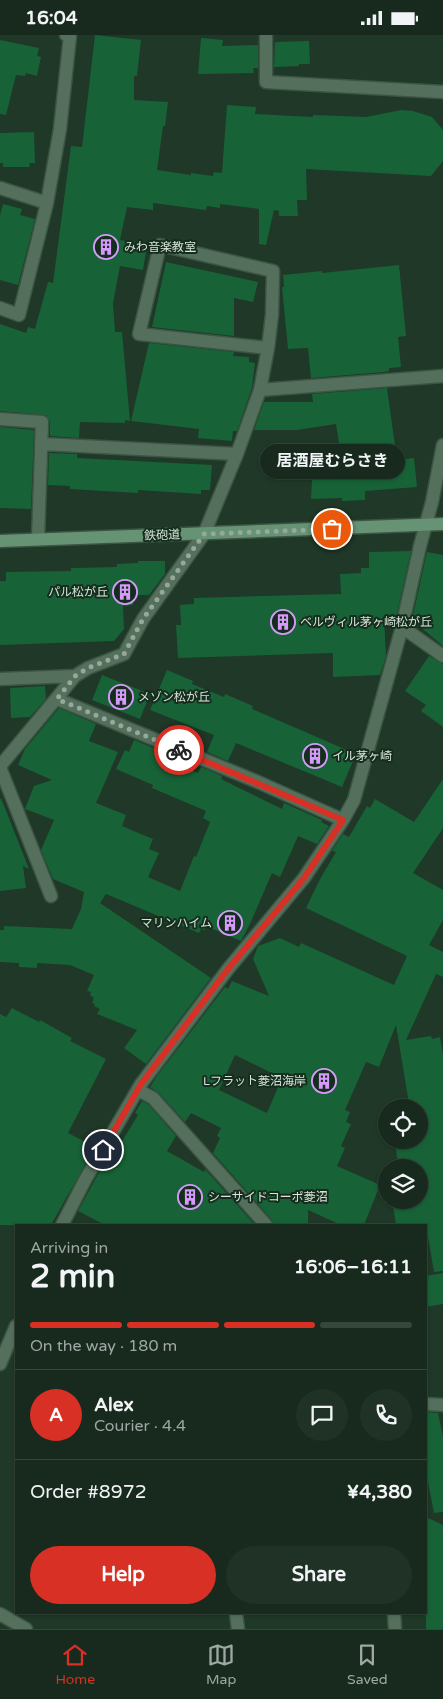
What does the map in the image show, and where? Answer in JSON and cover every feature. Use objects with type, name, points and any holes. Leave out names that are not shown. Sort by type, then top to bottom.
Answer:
[{"type":"street","points":[[0,308],[19,315],[48,203],[60,129],[68,55],[70,36],[66,35]]},
{"type":"street","points":[[266,35],[266,82],[443,92]]},
{"type":"street","points":[[0,188],[48,203]]},
{"type":"street","points":[[52,896],[1,770],[1,765],[75,676],[88,668],[124,654],[143,619],[204,534],[237,454],[260,390],[268,348],[272,315],[273,271],[160,245],[138,333],[268,348]]},
{"type":"street","points":[[260,390],[443,376]]},
{"type":"street","points":[[0,419],[42,422],[38,539]]},
{"type":"street","points":[[42,444],[237,454]]},
{"type":"street","points":[[63,1224],[85,1180],[138,1090],[228,969],[304,878],[343,820],[354,800],[402,627],[443,445]]},
{"type":"street","name":"鉄砲道","points":[[0,541],[443,524]]},
{"type":"street","points":[[402,627],[443,656]]},
{"type":"street","points":[[0,679],[75,676]]},
{"type":"street","points":[[57,699],[258,782],[343,820]]},
{"type":"street","points":[[138,1090],[152,1098],[265,1224]]},
{"type":"street","points":[[1,1356],[15,1328]]},
{"type":"street","points":[[427,1404],[443,1405]]},
{"type":"street","points":[[0,1614],[26,1629]]},
{"type":"street","points":[[236,1614],[238,1629]]},
{"type":"street","points":[[394,1614],[395,1629]]},
{"type":"building","points":[[95,35],[141,40],[137,76],[134,76],[134,100],[168,102],[157,170],[191,175],[191,173],[213,176],[214,172],[222,173],[227,105],[256,107],[255,114],[313,117],[313,115],[366,117],[401,110],[413,111],[432,117],[443,130],[443,161],[431,176],[306,169],[307,200],[297,200],[298,216],[279,216],[279,211],[274,210],[266,245],[259,244],[259,209],[220,204],[220,208],[207,206],[206,210],[153,203],[153,210],[127,207],[120,240],[147,245],[143,270],[120,266],[113,303],[115,332],[122,332],[130,421],[125,420],[125,423],[80,422],[79,438],[50,436],[50,422],[46,415],[0,411],[0,324],[26,333],[28,327],[35,329],[48,282],[53,283],[71,146],[82,147]]},
{"type":"building","points":[[201,38],[223,40],[222,46],[258,45],[258,68],[253,68],[254,73],[198,74]]},
{"type":"building","points":[[0,40],[39,48],[37,56],[41,57],[37,76],[26,73],[25,76],[16,75],[6,115],[0,114]]},
{"type":"building","points":[[309,41],[310,64],[274,67],[275,42]]},
{"type":"building","points":[[34,132],[35,163],[29,163],[30,167],[3,167],[3,163],[0,163],[0,133]]},
{"type":"building","points":[[3,204],[22,209],[20,215],[35,219],[18,285],[0,280],[0,215]]},
{"type":"building","points":[[166,262],[258,282],[253,302],[234,298],[234,336],[152,327]]},
{"type":"building","points":[[399,265],[406,336],[398,337],[401,367],[389,368],[389,371],[384,372],[311,378],[308,348],[288,349],[282,287],[284,287],[283,275]]},
{"type":"building","points":[[149,343],[234,352],[233,356],[249,357],[249,362],[255,363],[252,388],[237,431],[233,431],[232,441],[198,438],[199,429],[131,421]]},
{"type":"building","points":[[387,388],[397,460],[414,458],[417,487],[365,491],[365,500],[342,501],[342,498],[311,499],[313,460],[342,462],[336,424],[297,430],[254,430],[264,402],[313,402],[312,394]]},
{"type":"building","points":[[0,427],[34,430],[31,509],[0,508]]},
{"type":"building","points":[[49,453],[77,454],[77,458],[212,465],[210,490],[201,490],[201,494],[138,490],[138,493],[70,489],[70,486],[48,485]]},
{"type":"building","name":"ベルヴィル茅ヶ崎松が丘","points":[[411,551],[396,618],[384,618],[386,656],[380,675],[333,677],[333,653],[178,658],[176,625],[181,625],[180,605],[194,604],[194,598],[341,594],[340,574],[361,573],[361,568],[369,568],[369,552]]},
{"type":"building","points":[[427,552],[443,555],[443,646],[412,620]]},
{"type":"building","points":[[138,561],[165,561],[165,574],[149,595],[133,595],[133,605],[123,606],[124,629],[114,641],[0,645],[0,581],[6,581],[6,572],[71,571],[71,568],[117,567],[117,564],[138,563]]},
{"type":"building","points":[[429,656],[443,664],[443,727],[421,711],[426,705],[405,691]]},
{"type":"building","points":[[167,670],[193,681],[192,684],[224,697],[225,694],[253,706],[252,709],[356,754],[342,787],[236,743],[228,761],[207,752],[214,735],[150,710]]},
{"type":"building","name":"メゾン松が丘","points":[[102,675],[150,694],[140,719],[92,700]]},
{"type":"building","points":[[45,686],[46,699],[30,717],[11,718],[10,688]]},
{"type":"building","points":[[59,708],[96,724],[89,741],[118,752],[96,803],[126,815],[122,826],[153,839],[149,849],[159,853],[148,877],[180,891],[210,822],[203,818],[206,811],[152,788],[153,785],[116,769],[125,750],[129,752],[134,740],[164,752],[161,758],[198,773],[201,767],[222,776],[221,779],[282,809],[284,803],[322,820],[321,822],[329,826],[317,844],[298,836],[280,877],[272,873],[241,941],[206,926],[205,930],[201,929],[199,933],[106,894],[100,903],[211,978],[146,1064],[124,1048],[137,1030],[97,1014],[100,1009],[94,1006],[95,1004],[92,1003],[94,998],[90,995],[91,992],[87,991],[94,975],[70,965],[37,963],[37,968],[19,967],[19,963],[0,962],[0,930],[4,930],[4,926],[72,929],[81,909],[84,892],[53,879],[41,850],[54,820],[25,809],[34,786],[52,780],[18,765],[25,749]]},
{"type":"building","points":[[443,779],[443,828],[413,873],[443,890],[443,920],[429,945],[443,952],[443,977],[436,974],[406,1040],[431,1036],[432,1039],[440,1037],[443,1055],[443,1271],[434,1272],[427,1224],[396,1224],[393,1209],[428,1209],[428,1159],[398,1159],[396,1149],[428,1149],[428,1099],[408,1099],[396,1025],[379,1067],[366,1062],[345,1110],[350,1112],[346,1122],[351,1124],[341,1146],[345,1148],[337,1166],[378,1184],[378,1190],[364,1224],[339,1224],[308,1210],[308,1224],[274,1224],[213,1153],[220,1138],[217,1136],[221,1128],[191,1113],[185,1122],[159,1093],[150,1087],[225,987],[228,989],[232,981],[269,996],[253,959],[258,946],[280,938],[299,947],[301,943],[394,985],[407,956],[306,908],[336,852],[332,851],[343,834],[349,837],[367,806],[370,808],[375,799],[414,822]],"holes":[[[235,1055],[282,1078],[267,1113],[219,1090]]]},
{"type":"building","points":[[1,798],[29,869],[23,866],[26,888],[0,891]]},
{"type":"building","points":[[12,1008],[39,1022],[40,1020],[72,1038],[70,1041],[106,1059],[68,1133],[95,1147],[52,1224],[0,1225],[0,1014],[6,1017]]},
{"type":"building","points":[[142,1101],[148,1104],[176,1136],[167,1151],[204,1172],[205,1169],[254,1224],[103,1224],[78,1211],[109,1154],[113,1156],[138,1115],[135,1113]]},
{"type":"building","points":[[443,1273],[443,1304],[427,1307],[427,1276]]},
{"type":"building","points":[[427,1412],[438,1413],[443,1437],[443,1512],[434,1513],[427,1477]]},
{"type":"building","points":[[427,1517],[443,1525],[443,1629],[426,1629]]},
{"type":"way so far","points":[[179,750],[57,699],[75,676],[88,668],[124,654],[143,619],[204,534],[332,529]]},
{"type":"place","name":"みわ音楽教室","points":[[106,247]]},
{"type":"place","name":"居酒屋むらさき","points":[[332,529]]},
{"type":"place","name":"パル松が丘","points":[[125,592]]},
{"type":"place","name":"ベルヴィル茅ヶ崎松が丘","points":[[283,622]]},
{"type":"place","name":"メゾン松が丘","points":[[121,697]]},
{"type":"place","name":"イル茅ヶ崎","points":[[315,756]]},
{"type":"place","name":"マリンハイム","points":[[230,923]]},
{"type":"place","name":"Lフラット菱沼海岸","points":[[324,1081]]},
{"type":"place","name":"シーサイドコーポ菱沼","points":[[190,1197]]},
{"type":"route","points":[[103,1150],[141,1084],[228,969],[304,878],[343,820],[258,782],[179,750]]}]
